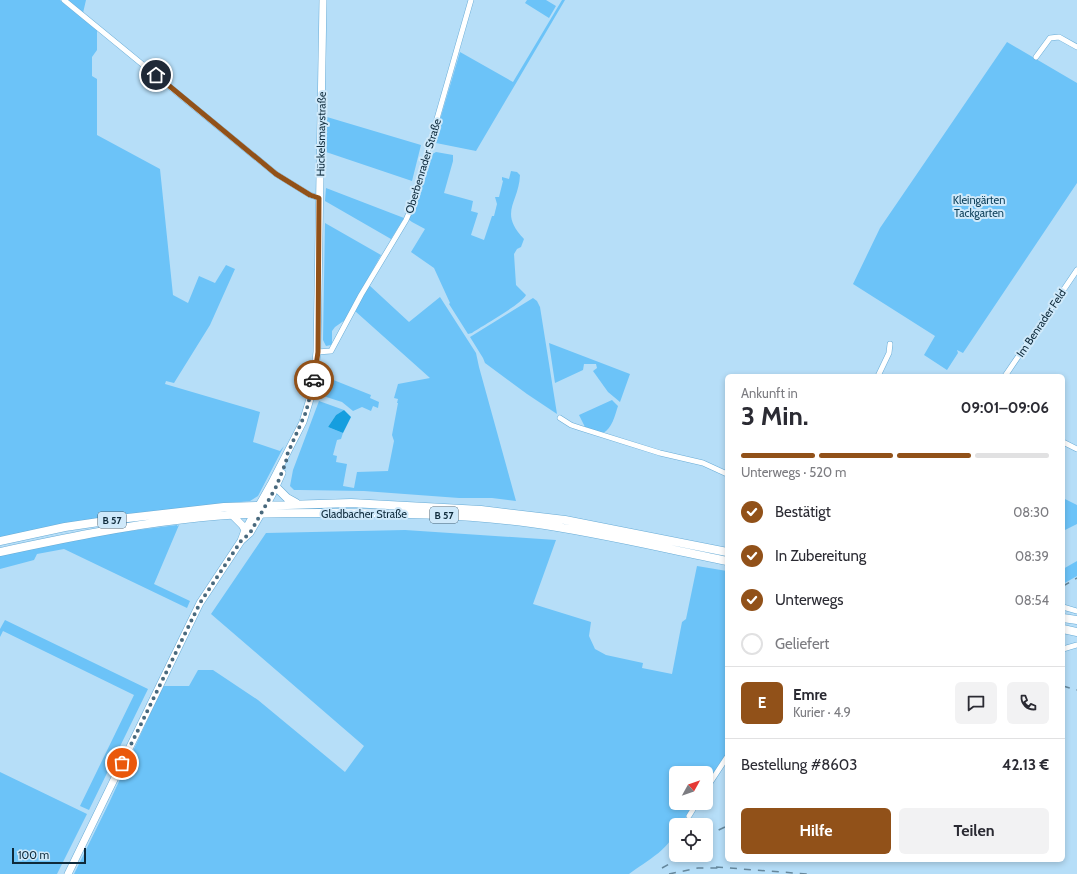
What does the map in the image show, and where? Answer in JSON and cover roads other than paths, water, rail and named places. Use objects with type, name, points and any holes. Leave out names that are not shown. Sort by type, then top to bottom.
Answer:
[{"type":"main road","name":"Hückelsmaystraße","points":[[241,541],[250,533],[283,460],[287,455],[306,412],[313,389],[318,352],[323,0]]},
{"type":"main road","name":"Hückelsmaystraße","points":[[262,505],[276,487],[286,462],[287,455]]},
{"type":"main road","points":[[276,487],[287,498],[299,504]]},
{"type":"main road","name":"Gladbacher Straße","points":[[0,541],[65,527],[224,507],[351,503],[507,512],[565,520],[725,552]]},
{"type":"main road","name":"Gladbacher Straße","points":[[0,552],[68,537],[186,519],[232,515],[329,513],[443,515],[506,520],[570,529],[725,561]]},
{"type":"main road","points":[[232,515],[245,530]]},
{"type":"main road","name":"Hückelsmaystraße","points":[[68,874],[196,610],[241,541],[245,530],[257,515]]},
{"type":"main road","points":[[1065,618],[1077,620]]},
{"type":"main road","points":[[1065,629],[1077,632]]},
{"type":"street","points":[[64,0],[276,174],[310,195],[319,198]]},
{"type":"street","name":"Oberbenrader Straße","points":[[318,352],[331,351],[361,295],[406,220],[412,206],[472,0]]},
{"type":"street","points":[[1036,57],[1050,38],[1060,37],[1077,47]]},
{"type":"street","name":"Im Benrader Feld","points":[[1006,374],[1077,270]]},
{"type":"street","points":[[879,374],[889,353],[890,344]]},
{"type":"street","points":[[560,418],[571,425],[660,453],[703,463],[725,473]]},
{"type":"street","points":[[1065,443],[1077,449]]},
{"type":"street","points":[[1065,608],[1077,611]]},
{"type":"street","points":[[1065,648],[1077,645]]},
{"type":"street","points":[[713,778],[725,760]]},
{"type":"street","points":[[689,816],[693,810]]},
{"type":"railway","points":[[1065,585],[1077,578]]},
{"type":"railway","points":[[1065,687],[1077,690]]},
{"type":"railway","points":[[713,833],[725,827]]},
{"type":"railway","points":[[662,868],[673,862]]},
{"type":"railway","points":[[716,867],[807,874]]},
{"type":"railway","points":[[669,874],[698,868],[722,868]]},
{"type":"park label","name":"Kleingärten Tackgarten","points":[[979,206]]}]
